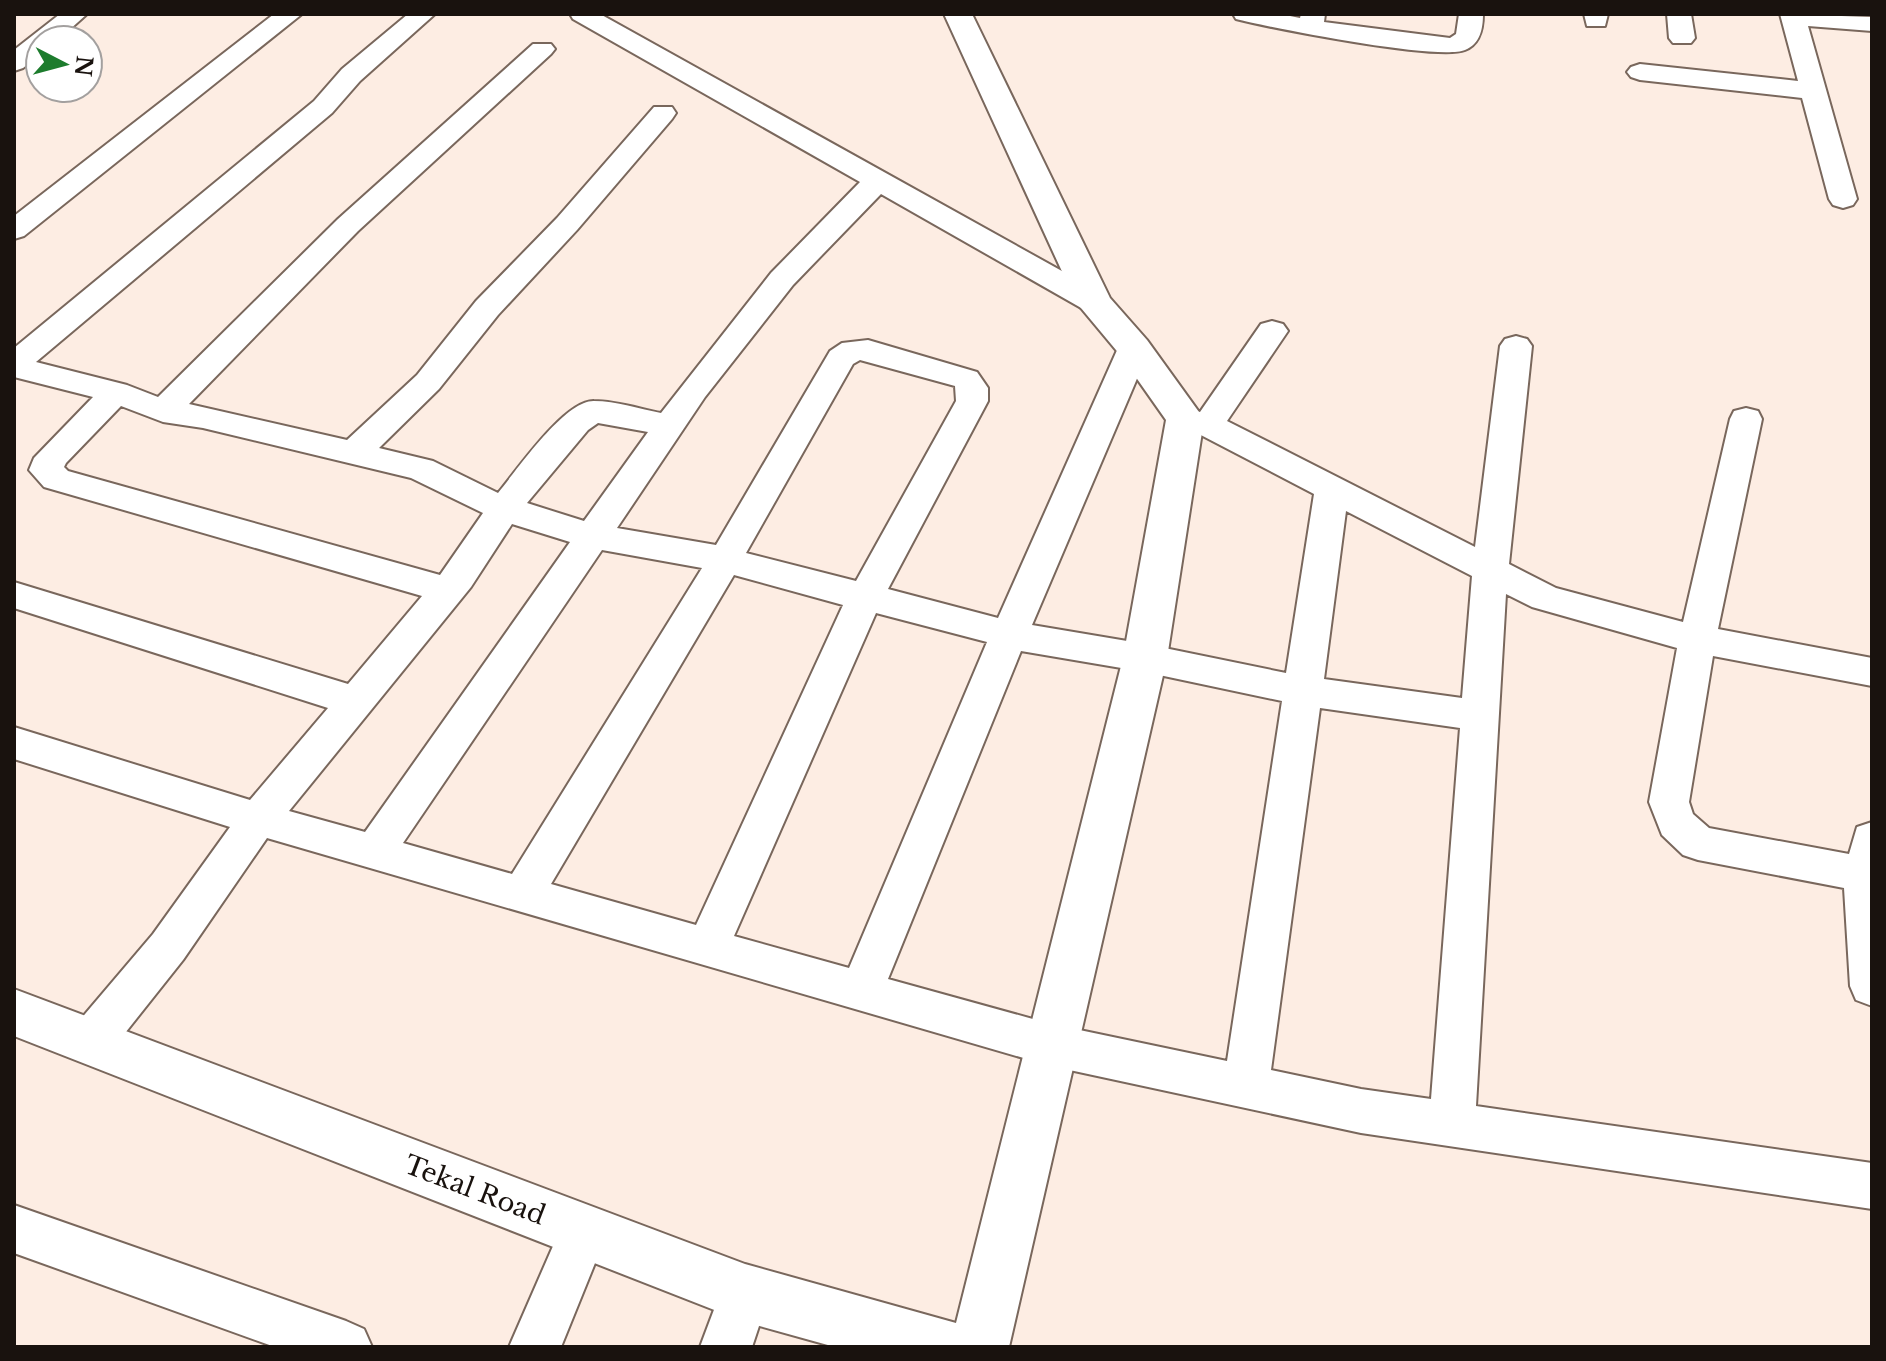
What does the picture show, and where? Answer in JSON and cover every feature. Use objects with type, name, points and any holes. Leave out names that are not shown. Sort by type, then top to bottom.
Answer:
[{"type":"street","points":[[14,230],[290,14]]},
{"type":"street","points":[[14,365],[323,107],[351,75],[423,14]]},
{"type":"street","points":[[582,14],[1094,302]]},
{"type":"street","points":[[958,14],[1094,302],[1196,422],[1545,598],[1697,640],[1761,649],[1872,672]]},
{"type":"street","points":[[1245,14],[1312,21],[1453,46],[1463,43],[1470,36],[1471,14]]},
{"type":"street","points":[[1843,199],[1792,16],[1872,24]]},
{"type":"street","points":[[163,411],[359,214],[542,49]]},
{"type":"street","points":[[1640,72],[1813,91]]},
{"type":"street","points":[[353,453],[428,382],[487,308],[567,224],[663,113]]},
{"type":"street","points":[[374,852],[694,390],[782,279],[878,180]]},
{"type":"street","points":[[979,1347],[1145,658],[1196,422],[1272,331]]},
{"type":"street","points":[[1452,1124],[1490,570],[1516,346]]},
{"type":"street","points":[[861,991],[1009,635],[1134,348]]},
{"type":"street","points":[[522,895],[725,559],[841,358],[853,350],[868,350],[966,379],[972,388],[972,401],[865,597],[707,947]]},
{"type":"street","points":[[14,365],[116,392],[163,411],[203,417],[421,469],[472,496],[592,536],[725,559],[785,578],[952,617],[1009,635],[1145,658],[1303,691],[1481,716]]},
{"type":"street","points":[[116,392],[51,458],[46,470],[56,479],[448,590]]},
{"type":"street","points":[[90,1042],[168,947],[258,819],[448,590],[504,508],[576,422],[592,411],[670,425]]},
{"type":"street","points":[[1746,419],[1697,640],[1669,802],[1676,823],[1698,843],[1869,857],[1864,894],[1872,986]]},
{"type":"street","points":[[1246,1086],[1332,488]]},
{"type":"street","points":[[14,595],[354,701]]},
{"type":"street","points":[[14,743],[258,819],[1051,1045],[1361,1111],[1872,1186]]},
{"type":"street","name":"Tekal Road","points":[[14,1012],[745,1293],[943,1347]]},
{"type":"street","points":[[14,1229],[346,1347]]},
{"type":"street","points":[[535,1347],[584,1231]]},
{"type":"street","points":[[726,1347],[745,1293]]}]
